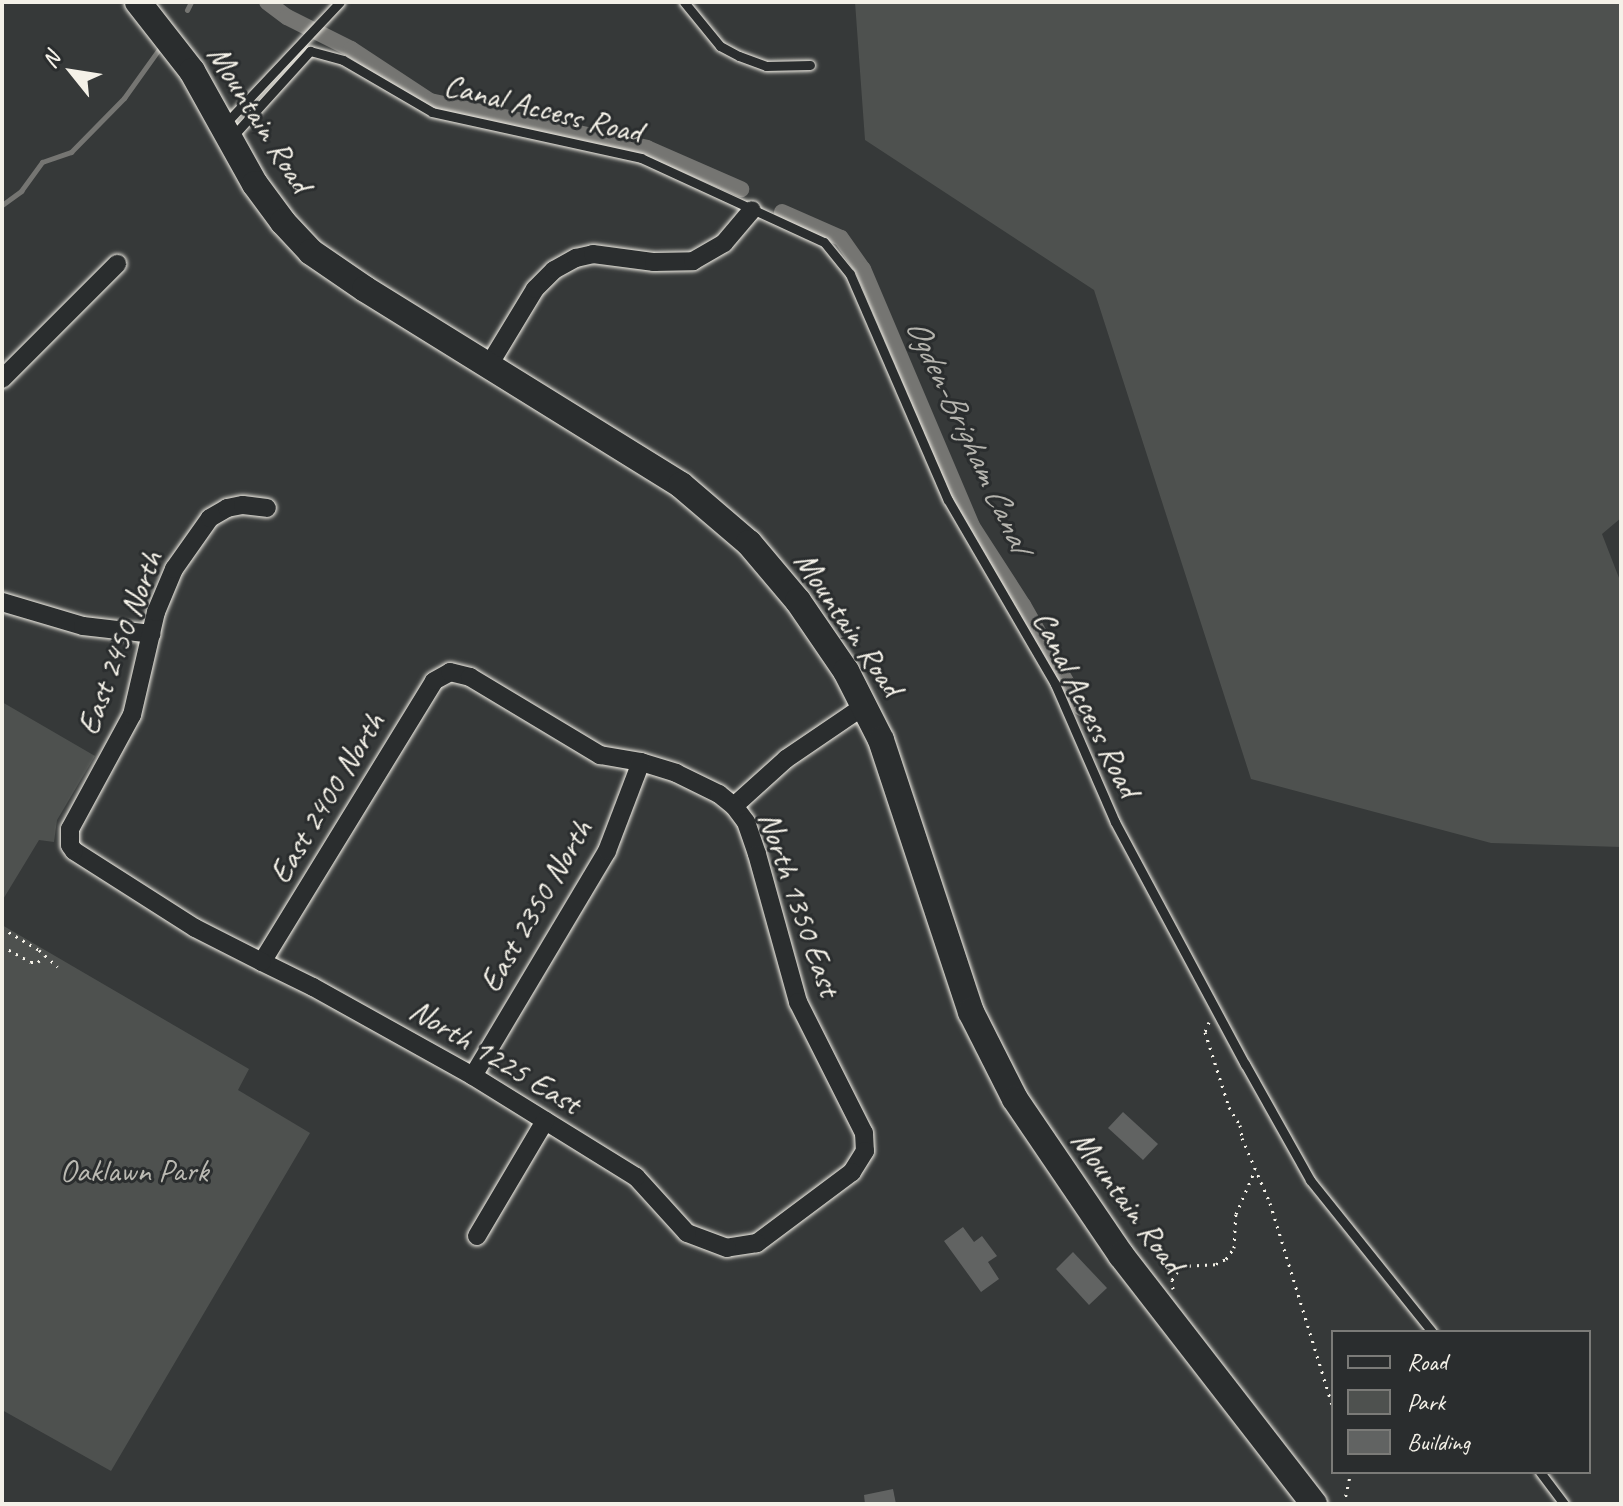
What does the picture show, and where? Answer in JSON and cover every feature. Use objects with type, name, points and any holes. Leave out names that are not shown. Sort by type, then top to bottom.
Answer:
[{"type":"street","name":"Mountain Road","points":[[138,2],[192,71],[255,184],[283,222],[311,252],[681,485],[717,512],[798,601],[846,671],[864,706],[902,798],[971,1012],[996,1066],[1051,1155],[1162,1309],[1314,1504]]},
{"type":"street","points":[[489,365],[535,289],[554,270],[593,254],[654,262],[693,261],[724,243],[752,210]]},
{"type":"street","points":[[2,379],[117,264]]},
{"type":"street","name":"East 2450 North","points":[[70,845],[75,818],[132,715],[156,612],[174,569],[210,518],[227,508],[243,505],[267,508]]},
{"type":"street","points":[[2,602],[83,626],[152,634]]},
{"type":"street","name":"North 1350 East","points":[[450,672],[470,677],[600,755],[641,762],[700,783],[734,806],[746,822],[757,854],[798,1002],[864,1142]]},
{"type":"street","name":"East 2400 North","points":[[262,962],[434,681],[450,672]]},
{"type":"street","points":[[734,806],[786,759],[864,706]]},
{"type":"street","name":"East 2350 North","points":[[473,1076],[607,851],[641,762]]},
{"type":"street","name":"North 1225 East","points":[[70,845],[80,858],[195,928],[473,1076],[636,1177],[687,1233],[727,1248],[757,1243],[852,1172],[864,1142]]},
{"type":"street","points":[[477,1236],[545,1121]]},
{"type":"lane","points":[[228,132],[340,2]]},
{"type":"lane","points":[[684,2],[720,46],[739,56],[766,66],[810,65]]},
{"type":"lane","name":"Canal Access Road","points":[[228,132],[310,51],[343,60],[432,112],[641,158],[824,242],[850,274],[948,500],[1055,684],[1115,822],[1310,1180],[1430,1330]]},
{"type":"lane","points":[[1542,1474],[1564,1504]]},
{"type":"path","points":[[2,928],[58,967]]},
{"type":"path","points":[[2,946],[31,962],[38,962],[44,956]]},
{"type":"path","points":[[1217,1013],[1206,1025],[1205,1032],[1229,1107],[1257,1169],[1331,1402]]},
{"type":"path","points":[[1162,1309],[1173,1294],[1172,1280],[1181,1266],[1216,1264],[1226,1259],[1234,1248],[1236,1214],[1257,1169]]},
{"type":"path","points":[[1344,1504],[1351,1474]]},
{"type":"green space","points":[[855,2],[1621,2],[1621,518],[1602,534],[1621,583],[1621,847],[1491,843],[1251,779],[1094,290],[865,140]]},
{"type":"green space","points":[[2,702],[95,756],[57,820],[54,842],[39,840],[2,901]]},
{"type":"green space","name":"Oaklawn Park","points":[[2,925],[249,1069],[238,1090],[310,1133],[111,1471],[2,1410]]},
{"type":"building","points":[[1123,1112],[1158,1144],[1143,1160],[1108,1128]]},
{"type":"building","points":[[963,1227],[974,1242],[982,1236],[997,1256],[988,1262],[999,1279],[981,1292],[944,1241]]},
{"type":"building","points":[[1073,1252],[1107,1288],[1089,1305],[1056,1269]]},
{"type":"building","points":[[893,1489],[896,1504],[865,1504],[864,1495]]},
{"type":"waterway","points":[[187,10],[191,2]]},
{"type":"waterway","name":"Ogden-Brigham Canal","points":[[267,2],[287,17],[351,49],[430,101],[647,148],[741,189]]},
{"type":"waterway","points":[[2,205],[21,191],[42,162],[71,152],[124,98],[162,45]]},
{"type":"waterway","name":"Ogden-Brigham Canal","points":[[782,212],[841,238],[863,269],[972,526],[1023,605],[1081,708]]}]
